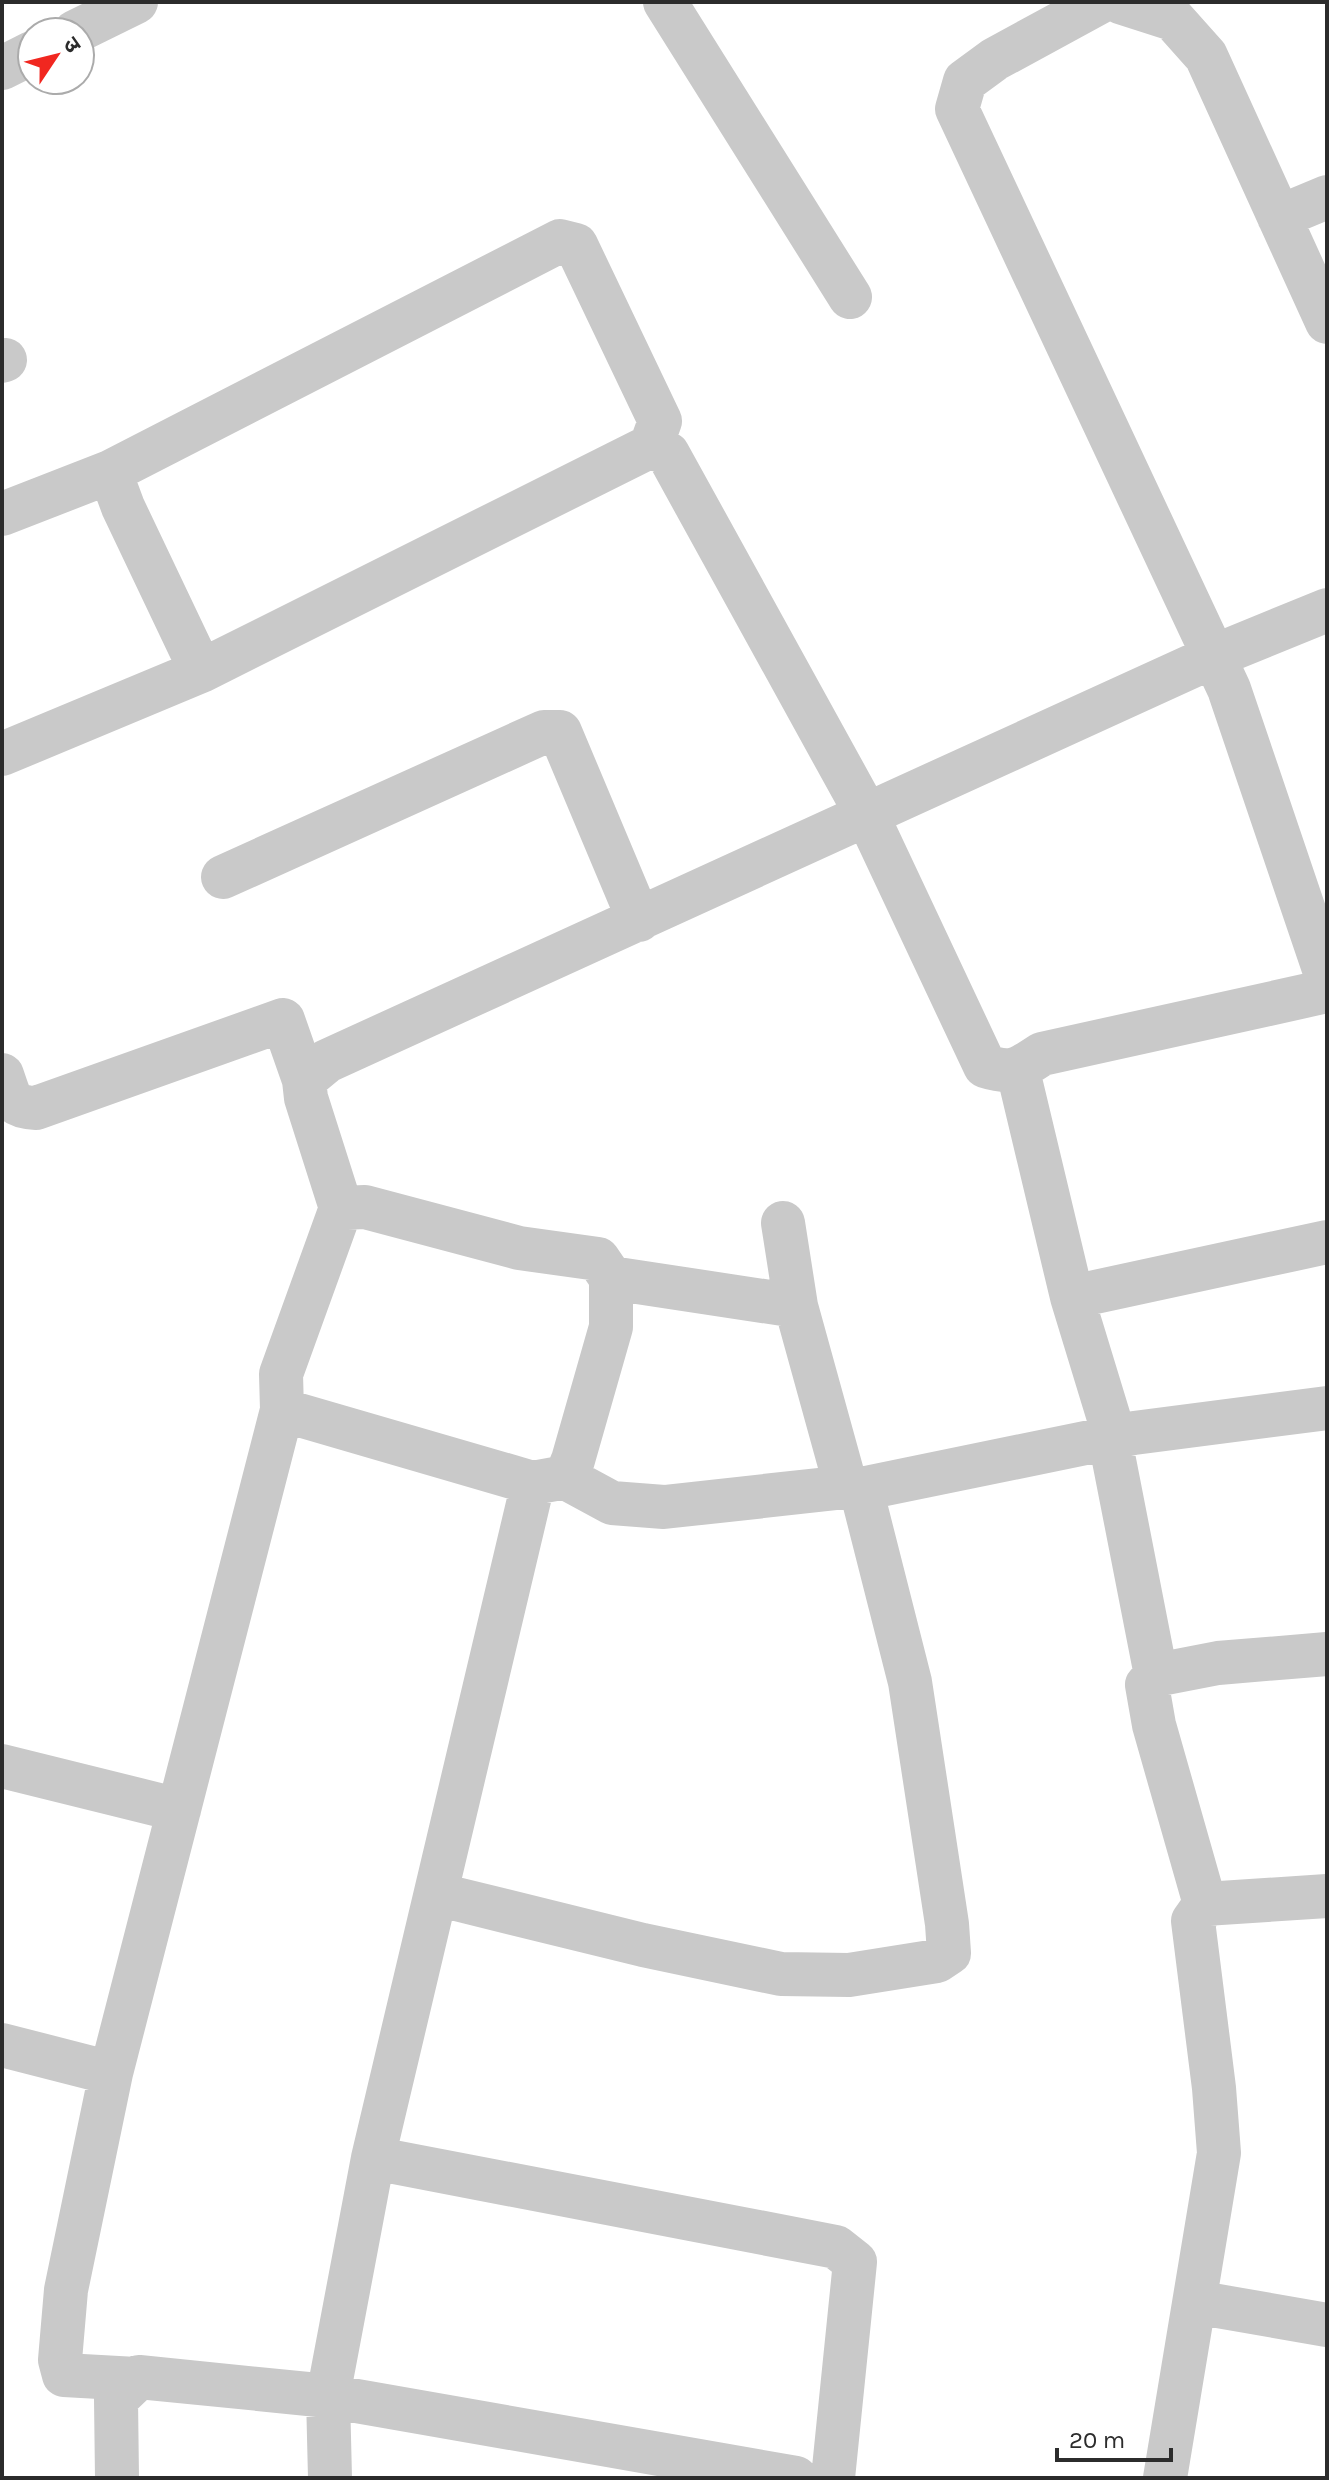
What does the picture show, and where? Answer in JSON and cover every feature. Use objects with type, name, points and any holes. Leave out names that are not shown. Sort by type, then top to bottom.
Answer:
[{"type":"street","points":[[96,22],[136,2]]},
{"type":"street","points":[[665,2],[850,297]]},
{"type":"street","points":[[1100,2],[995,59],[965,81],[957,109],[1229,689],[1327,978]]},
{"type":"street","points":[[1120,2],[1173,19],[1206,56],[1327,322]]},
{"type":"street","points":[[1279,217],[1327,197]]},
{"type":"street","points":[[2,514],[110,472],[560,241],[576,245],[660,421],[651,446],[201,671],[2,754]]},
{"type":"street","points":[[651,446],[668,454],[867,815],[985,1066],[1018,1071],[1042,1054],[1327,991]]},
{"type":"street","points":[[110,472],[123,507],[201,671]]},
{"type":"street","points":[[304,1080],[327,1061],[1212,657],[1327,610]]},
{"type":"street","points":[[223,877],[544,732],[560,732],[639,920]]},
{"type":"street","points":[[2,1075],[11,1099],[20,1107],[36,1108],[283,1020],[341,1208],[281,1374],[282,1410],[111,2073],[66,2290],[60,2360],[64,2375],[139,2377],[328,2396],[796,2478]]},
{"type":"street","points":[[1018,1071],[1072,1297],[1115,1438],[1113,1455],[1156,1675]]},
{"type":"street","points":[[330,2478],[328,2396],[373,2158],[436,1894],[549,1480],[573,1460],[611,1327],[611,1278],[598,1259],[519,1248],[365,1207],[341,1208]]},
{"type":"street","points":[[436,1894],[643,1945],[781,1974],[849,1975],[937,1961],[949,1953],[910,1682],[854,1488],[796,1306],[783,1223]]},
{"type":"street","points":[[1072,1297],[1327,1242]]},
{"type":"street","points":[[611,1278],[796,1306]]},
{"type":"street","points":[[282,1410],[549,1480],[612,1503],[664,1507],[854,1488],[1134,1433],[1327,1408]]},
{"type":"street","points":[[1205,1904],[1154,1725],[1147,1685],[1156,1675],[1218,1663],[1327,1654]]},
{"type":"street","points":[[2,1766],[179,1810]]},
{"type":"street","points":[[1205,1904],[1327,1896]]},
{"type":"street","points":[[1165,2478],[1219,2153],[1193,1921],[1205,1904]]},
{"type":"street","points":[[2,2045],[111,2073]]},
{"type":"street","points":[[373,2158],[836,2247],[855,2262],[833,2478]]},
{"type":"street","points":[[1195,2302],[1327,2325]]},
{"type":"street","points":[[117,2478],[116,2399],[136,2379]]}]
